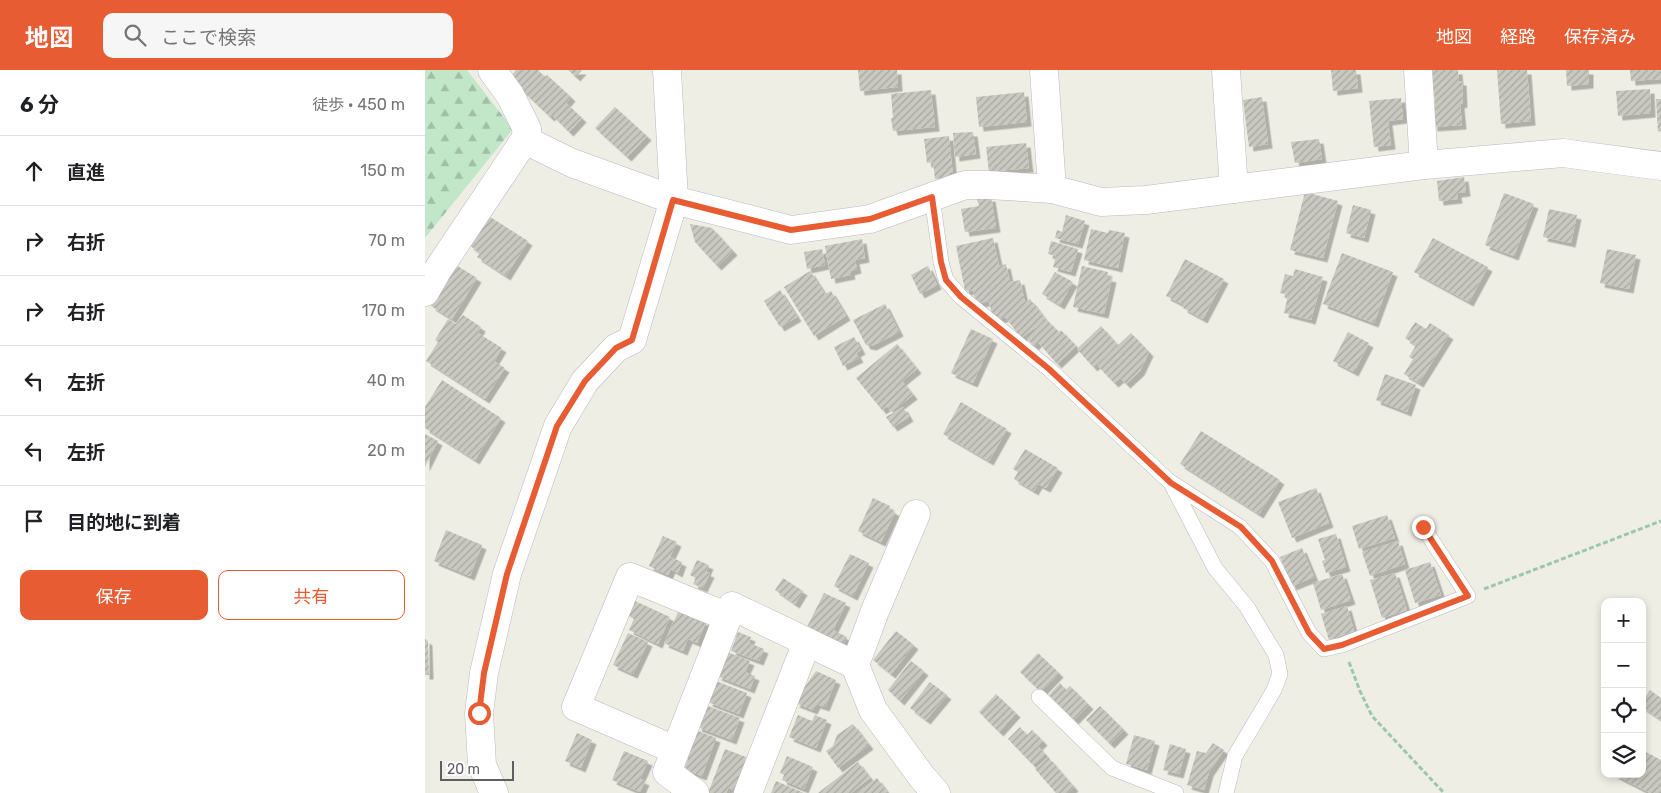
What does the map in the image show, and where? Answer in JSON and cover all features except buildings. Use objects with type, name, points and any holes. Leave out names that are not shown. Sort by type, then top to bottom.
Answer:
[{"type":"street","points":[[425,292],[522,143],[527,129],[510,95],[492,70]]},
{"type":"street","points":[[494,793],[482,765],[479,713],[484,673],[507,574],[557,426],[585,381],[616,348],[632,340],[673,200],[667,70]]},
{"type":"street","points":[[1044,70],[1052,190]]},
{"type":"street","points":[[1226,70],[1233,190]]},
{"type":"street","points":[[1417,70],[1424,165]]},
{"type":"street","points":[[522,143],[573,164],[673,200],[791,230],[870,219],[965,185],[1052,190],[1101,202],[1146,200],[1424,165],[1563,153],[1661,166]]},
{"type":"street","points":[[916,514],[875,611],[855,665],[873,710],[935,793]]},
{"type":"street","points":[[675,750],[576,707],[630,577],[728,617]]},
{"type":"street","points":[[695,793],[667,772],[732,606],[855,665]]},
{"type":"street","points":[[748,793],[807,642]]},
{"type":"lane","points":[[932,197],[941,262],[946,280],[961,297],[1049,369],[1171,483],[1241,527],[1272,561],[1309,633],[1324,649],[1342,645],[1468,596],[1423,527]]},
{"type":"lane","points":[[1171,483],[1215,568],[1247,608],[1276,655],[1280,674],[1274,690],[1235,756],[1226,793]]},
{"type":"lane","points":[[1039,697],[1112,768],[1177,793]]},
{"type":"path","points":[[1468,596],[1661,521]]},
{"type":"path","points":[[1342,645],[1372,716],[1444,793]]},
{"type":"green space","points":[[425,70],[467,70],[513,129],[425,238]]},
{"type":"route","points":[[479,713],[484,673],[507,574],[557,426],[585,381],[616,348],[632,340],[673,200],[791,230],[870,219],[932,197],[941,262],[946,280],[961,297],[1049,369],[1171,483],[1241,527],[1272,561],[1309,633],[1324,649],[1342,645],[1468,596],[1423,527]]}]
